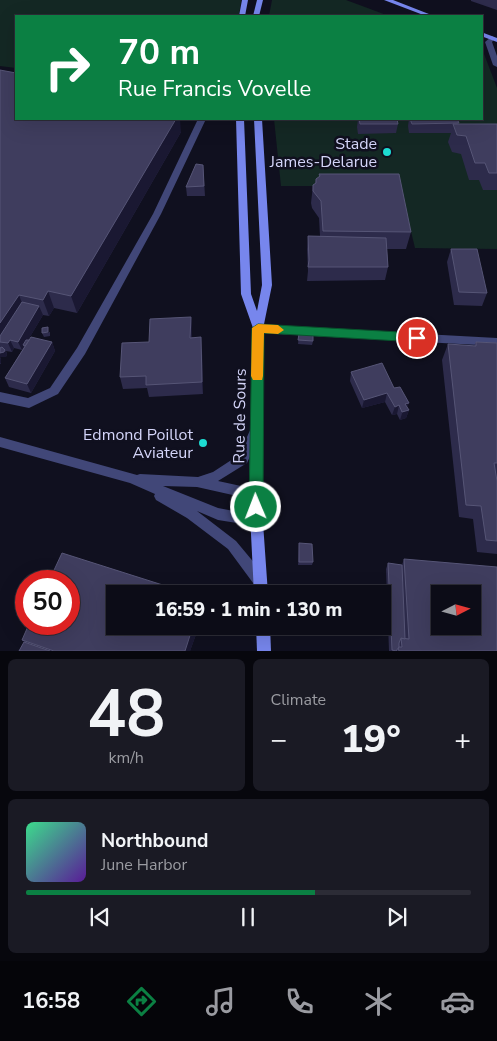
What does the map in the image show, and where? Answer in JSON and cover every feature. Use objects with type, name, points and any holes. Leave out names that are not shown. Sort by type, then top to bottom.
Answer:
[{"type":"main road","points":[[242,15],[246,0]]},
{"type":"main road","points":[[256,15],[260,0]]},
{"type":"main road","points":[[387,0],[429,15]]},
{"type":"main road","name":"Rue de Sours","points":[[240,120],[246,294],[258,328]]},
{"type":"main road","name":"Rue de Sours","points":[[258,120],[267,285],[258,328],[255,494],[261,585]]},
{"type":"main road","points":[[263,635],[264,651]]},
{"type":"street","points":[[494,39],[488,42],[497,65]]},
{"type":"street","points":[[0,397],[29,403],[54,391],[80,351],[158,214],[202,120]]},
{"type":"street","points":[[258,328],[497,342]]},
{"type":"street","points":[[197,482],[216,476],[243,459],[256,428]]},
{"type":"street","points":[[0,442],[131,478],[218,514],[256,520]]},
{"type":"street","points":[[131,478],[197,482],[255,494]]},
{"type":"street","points":[[131,478],[191,514],[232,545],[259,585]]},
{"type":"green space","points":[[0,0],[241,0],[239,15],[15,15],[15,68],[0,66]]},
{"type":"green space","points":[[272,0],[346,0],[386,15],[269,15]]},
{"type":"green space","name":"Stade James-Delarue","points":[[483,51],[497,88],[497,249],[415,248],[400,186],[281,186],[274,120],[483,120]]},
{"type":"building","points":[[0,70],[15,73],[15,120],[175,120],[71,296],[48,291],[43,300],[19,295],[0,323]]},
{"type":"building","points":[[359,120],[397,120],[398,124],[360,124]]},
{"type":"building","points":[[410,120],[458,120],[459,123],[412,124]]},
{"type":"building","points":[[453,124],[497,124],[497,173],[489,173],[485,163],[475,163],[466,136],[457,135]]},
{"type":"building","points":[[196,164],[203,165],[204,186],[186,187]]},
{"type":"building","points":[[319,174],[399,174],[411,232],[323,231],[321,201],[313,191],[313,185],[320,176]]},
{"type":"building","points":[[308,236],[386,238],[388,267],[308,267]]},
{"type":"building","points":[[451,249],[477,249],[487,293],[459,292]]},
{"type":"building","points":[[22,302],[39,306],[18,342],[10,340],[8,343],[0,342],[0,336]]},
{"type":"building","points":[[191,317],[190,338],[201,337],[202,382],[146,385],[146,376],[120,377],[122,343],[149,342],[150,319]]},
{"type":"building","points":[[48,327],[48,332],[42,333],[42,328]]},
{"type":"building","points":[[299,334],[313,335],[313,341],[298,340]]},
{"type":"building","points":[[31,337],[52,342],[27,384],[5,378]]},
{"type":"building","points":[[476,342],[497,343],[497,463],[494,463],[497,481],[497,541],[486,540],[481,506],[466,505],[448,344],[476,346]]},
{"type":"building","points":[[2,347],[5,350],[0,353],[0,348]]},
{"type":"building","points":[[382,363],[394,388],[400,387],[409,403],[405,404],[409,410],[402,412],[399,405],[395,407],[387,393],[364,400],[351,372]]},
{"type":"building","points":[[299,543],[312,544],[313,562],[299,562]]},
{"type":"building","points":[[62,553],[163,585],[106,585],[106,635],[190,635],[185,651],[54,651],[22,640],[24,635],[80,635],[80,570],[54,570]]},
{"type":"building","points":[[404,559],[497,567],[497,651],[399,651],[398,647],[402,647],[401,638],[409,639]]},
{"type":"building","points":[[388,563],[402,565],[405,639],[401,638],[396,651],[392,650],[391,585],[389,585]]},
{"type":"building","points":[[24,642],[50,651],[19,651]]},
{"type":"slow traffic","points":[[257,376],[258,328],[278,330]]},
{"type":"place","name":"Stade James-Delarue","points":[[387,152]]},
{"type":"place","name":"Edmond Poillot Aviateur","points":[[203,443]]},
{"type":"route","points":[[256,507],[258,328],[417,338]]}]
